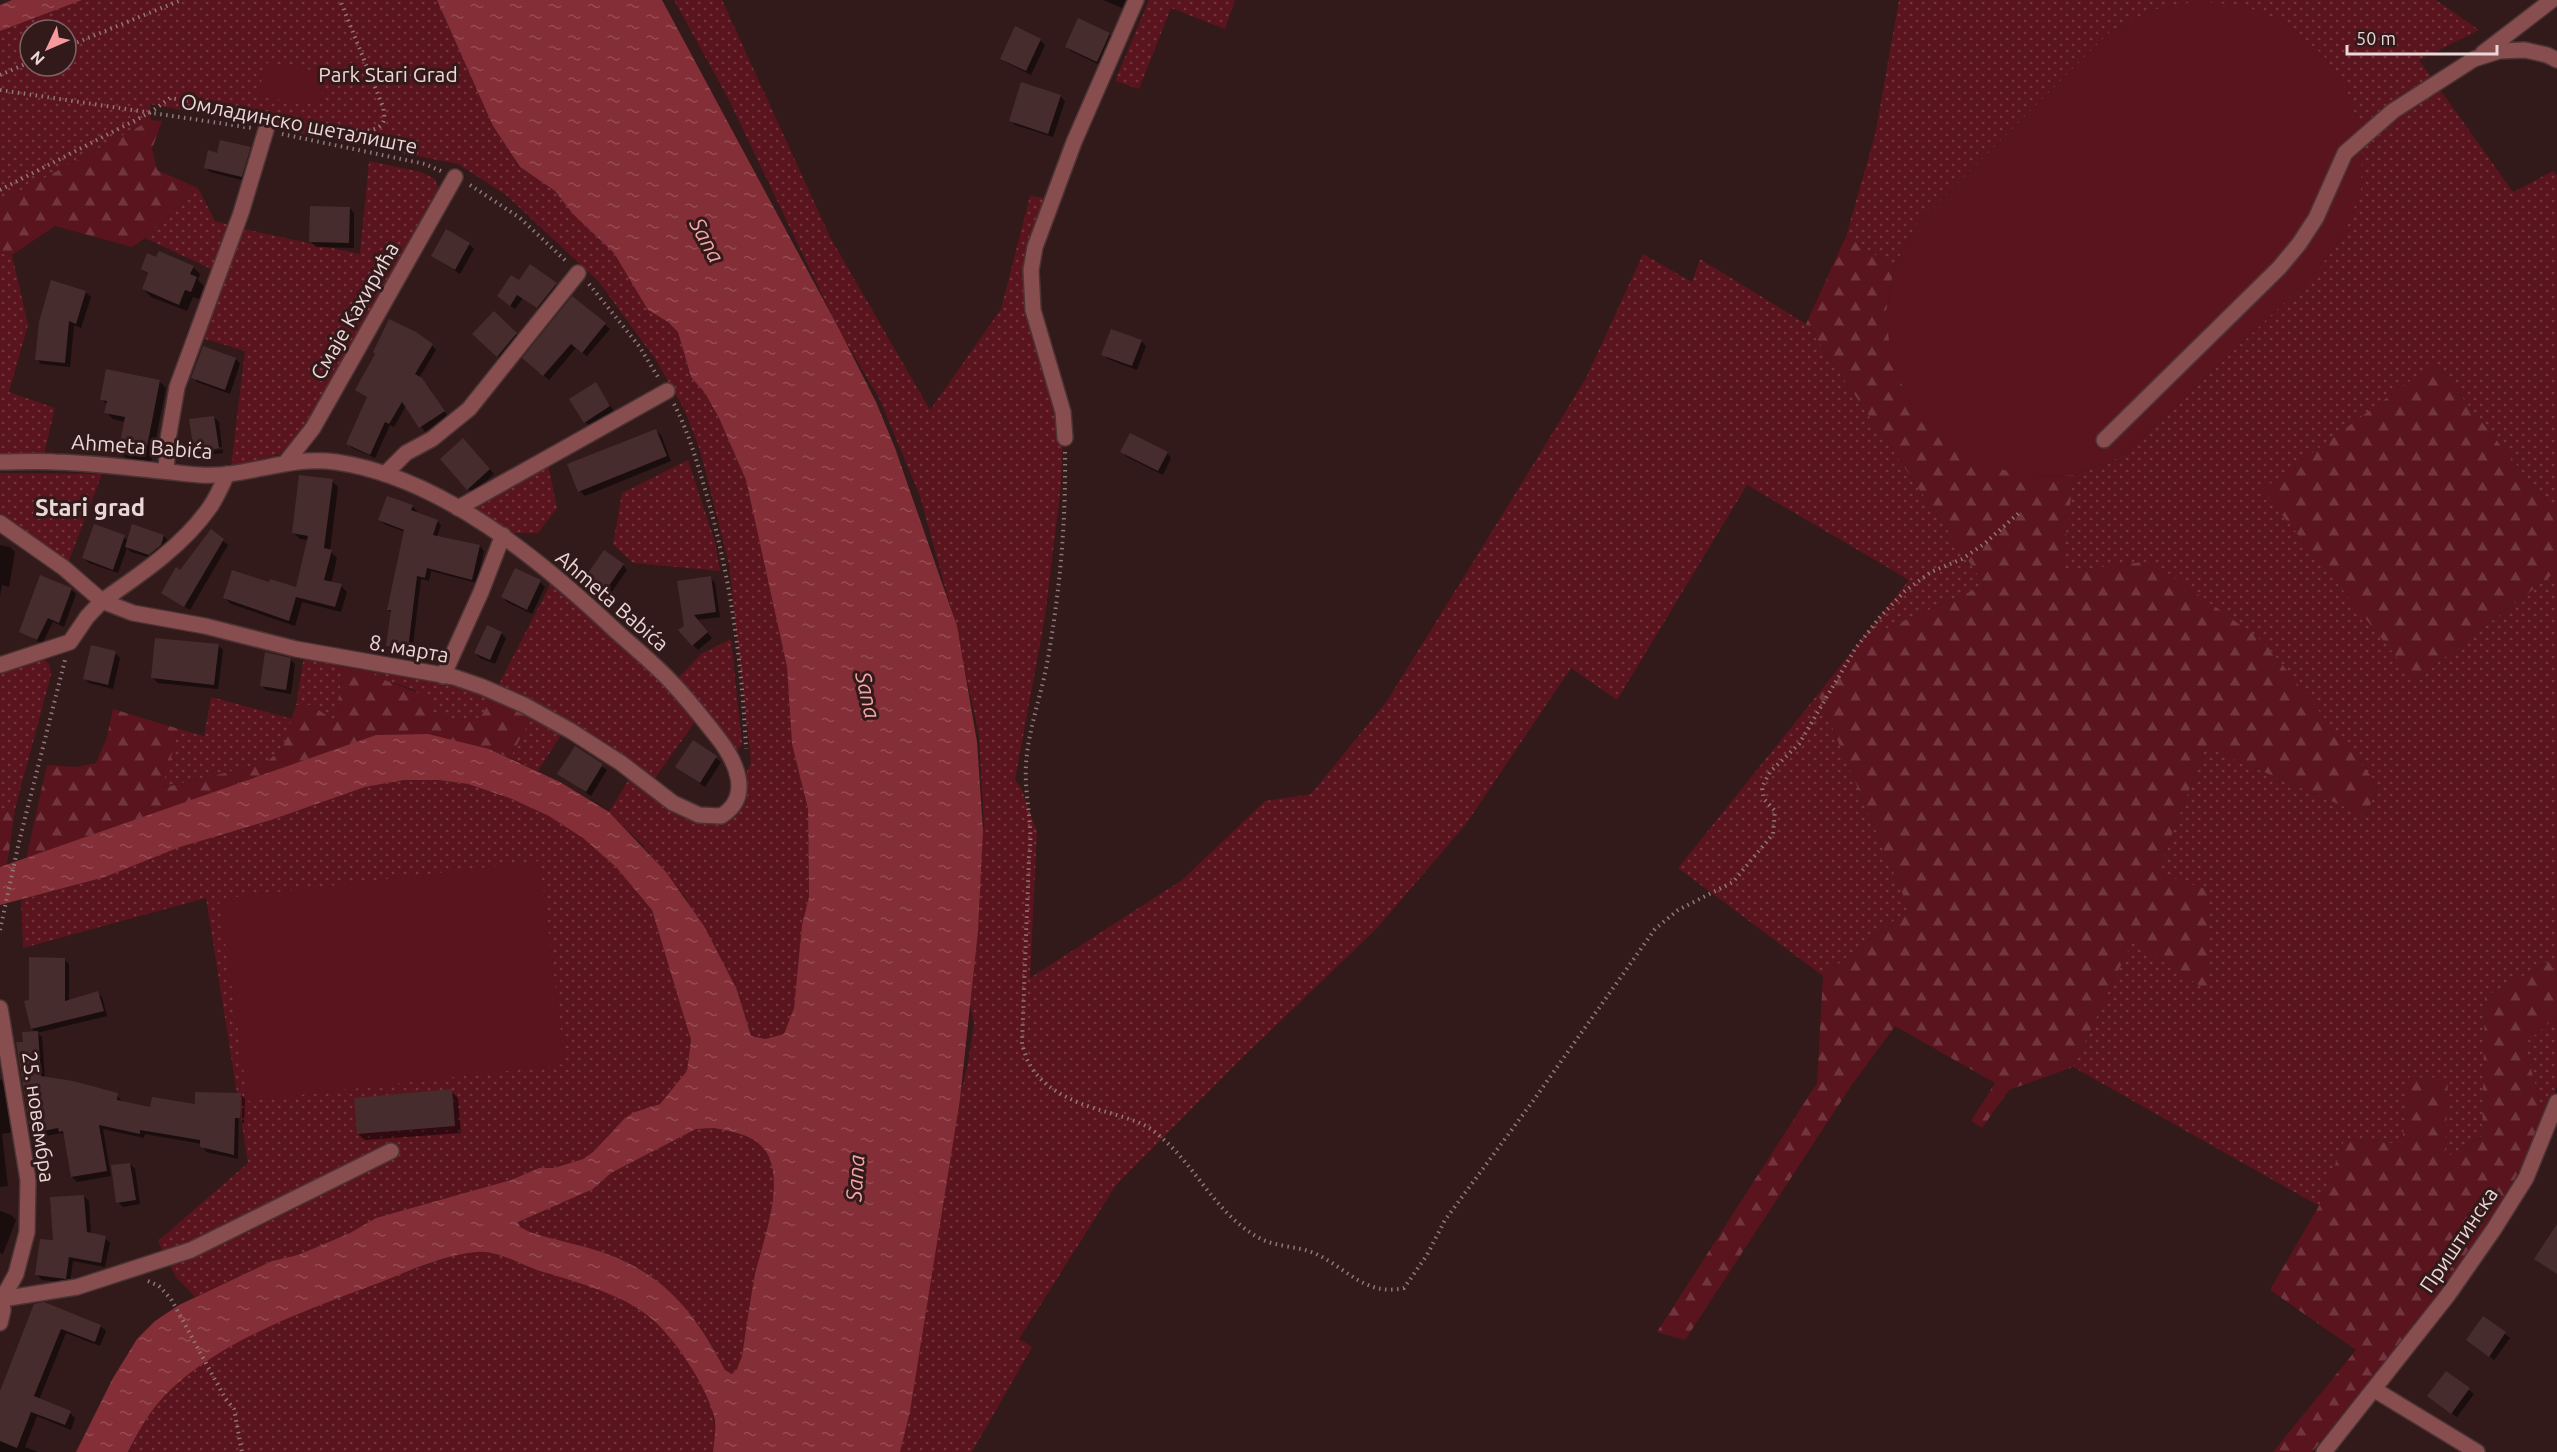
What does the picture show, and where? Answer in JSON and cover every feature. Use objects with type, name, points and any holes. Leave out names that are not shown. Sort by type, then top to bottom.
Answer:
[{"type":"street","points":[[1065,438],[1063,412],[1033,310],[1031,270],[1035,247],[1074,142],[1136,0]]},
{"type":"street","points":[[2104,440],[2279,268],[2299,244],[2316,218],[2344,153],[2393,111],[2474,59],[2552,0]]},
{"type":"street","points":[[2474,59],[2499,51],[2525,50],[2557,60]]},
{"type":"street","points":[[166,471],[168,439],[177,387],[241,213],[270,124]]},
{"type":"street","name":"Смaје Кахирића","points":[[287,461],[313,428],[455,177]]},
{"type":"street","points":[[385,474],[406,453],[432,439],[469,409],[578,273]]},
{"type":"street","points":[[458,508],[667,391]]},
{"type":"street","name":"Ahmeta Babića","points":[[0,462],[55,462],[203,475],[227,474],[287,461],[336,461],[385,474],[458,508],[503,535],[591,607],[673,683],[722,744],[739,776]]},
{"type":"street","points":[[0,665],[70,642],[87,617],[102,601],[152,566],[199,521],[211,506],[227,474]]},
{"type":"street","points":[[0,523],[64,568],[102,601]]},
{"type":"street","points":[[442,676],[477,603],[503,535]]},
{"type":"street","name":"8. марта","points":[[102,601],[133,613],[205,626],[296,649],[442,676],[483,687],[524,705],[571,731],[621,763],[673,803],[699,815],[721,816],[729,812],[735,804],[739,776]]},
{"type":"street","name":"25. новембра","points":[[0,1008],[28,1180],[27,1232],[16,1274],[1,1297]]},
{"type":"street","name":"Приштинска","points":[[2324,1452],[2448,1295],[2494,1229],[2526,1178],[2557,1102]]},
{"type":"street","points":[[0,1323],[1,1297],[77,1287],[191,1250],[391,1151]]},
{"type":"street","points":[[2375,1390],[2476,1452]]},
{"type":"path","points":[[78,42],[181,0]]},
{"type":"path","points":[[270,124],[372,131],[381,124],[385,117],[339,0]]},
{"type":"path","points":[[0,75],[18,67]]},
{"type":"path","name":"Омладинскo шеталиште","points":[[0,90],[151,112],[270,124],[425,164],[483,192],[520,218],[600,296],[639,346],[687,428],[715,523],[735,620],[746,748],[746,762],[739,776]]},
{"type":"path","points":[[151,112],[170,98],[262,115]]},
{"type":"path","name":"Омладинскo шеталиште","points":[[0,190],[151,112]]},
{"type":"path","points":[[1065,438],[1065,505],[1057,589],[1048,657],[1029,739],[1026,766],[1026,794],[1032,838],[1029,856],[1022,1044],[1027,1059],[1030,1066],[1058,1094],[1093,1108],[1131,1119],[1155,1132],[1175,1152],[1226,1213],[1263,1240],[1314,1253],[1364,1284],[1390,1291],[1404,1288],[1427,1256],[1452,1210],[1533,1101],[1655,929],[1678,910],[1733,882],[1773,834],[1775,812],[1764,799],[1762,787],[1770,772],[1799,744],[1855,649],[1880,617],[1905,591],[1931,572],[1962,559],[1984,544],[2020,512]]},
{"type":"path","points":[[0,930],[19,842],[70,642]]},
{"type":"path","points":[[171,1299],[234,1409],[242,1452]]},
{"type":"green space","name":"Park Stari Grad","points":[[81,0],[437,0],[493,126],[519,167],[555,191],[573,214],[614,253],[648,310],[668,322],[678,332],[691,377],[705,393],[719,418],[746,480],[787,667],[792,744],[808,809],[809,897],[802,926],[794,1008],[784,1034],[765,1039],[751,1036],[737,990],[685,897],[642,844],[609,812],[631,776],[659,803],[678,815],[698,823],[718,824],[727,821],[736,816],[743,807],[746,797],[745,777],[751,762],[729,564],[700,450],[684,409],[656,360],[599,282],[506,195],[458,164],[150,104],[151,120],[0,202],[0,31],[18,24],[18,78],[78,78],[78,18],[34,18]]},
{"type":"green space","points":[[674,0],[722,0],[830,237],[930,410],[1001,309],[1030,196],[1045,198],[1025,277],[1063,435],[1061,485],[1045,617],[1015,780],[1021,788],[1037,832],[1030,978],[1182,880],[1265,801],[1311,794],[1387,701],[1528,473],[1586,378],[1643,254],[1692,282],[1700,259],[1806,324],[1985,585],[1861,640],[1909,580],[1747,485],[1617,700],[1571,668],[1466,824],[1377,928],[1238,1062],[1116,1185],[1019,1339],[1032,1347],[972,1452],[893,1452],[950,1140],[968,1063],[974,1024],[964,971],[955,885],[984,826],[979,735],[953,616],[920,496],[879,398],[839,330],[729,100]]},
{"type":"green space","points":[[1149,0],[1235,0],[1225,29],[1171,8],[1139,89],[1115,81]]},
{"type":"green space","points":[[1899,0],[2436,0],[2479,30],[2419,60],[2513,192],[2553,171],[2557,175],[2557,515],[2434,363],[2415,680],[2557,571],[2557,975],[2549,962],[2485,997],[2482,1136],[2445,1159],[2402,1144],[2345,1139],[2319,1206],[2073,1067],[2132,941],[2208,990],[2157,872],[2206,747],[2366,816],[2378,786],[2060,572],[2074,475],[2114,460],[2135,445],[2317,271],[2345,233],[2152,10],[2110,32],[1916,225],[1894,267],[1846,236],[1875,135]]},
{"type":"green space","points":[[2198,1],[2245,6],[2289,25],[2324,56],[2350,96],[2362,142],[2361,189],[2345,233],[2317,271],[2135,445],[2114,460],[2074,475],[2027,476],[1981,464],[1941,439],[1910,403],[1891,360],[1886,313],[1894,267],[1916,225],[2110,32],[2152,10]]},
{"type":"green space","points":[[264,63],[325,72],[320,105],[259,97]]},
{"type":"green space","points":[[151,120],[162,121],[152,149],[157,170],[198,188],[145,238],[132,247],[55,226],[12,255],[0,253],[0,202]]},
{"type":"green space","points":[[369,161],[421,172],[435,179],[438,188],[320,404],[293,446],[280,454],[231,467],[245,351],[189,334],[211,269],[145,238],[198,188],[215,221],[360,254]]},
{"type":"green space","points":[[1846,236],[1894,267],[1886,313],[2027,476],[2074,475],[2061,572],[2151,561],[2264,642],[2378,785],[2366,816],[2206,747],[2157,872],[2208,890],[2208,991],[2132,942],[2073,1067],[2009,1090],[1982,1128],[1971,1121],[1995,1083],[1895,1026],[1851,1086],[1685,1340],[1657,1332],[1817,1083],[1823,976],[1909,909],[1818,694],[1861,640],[1985,585],[1806,324]]},
{"type":"green space","points":[[0,253],[12,255],[28,325],[9,392],[55,408],[44,454],[0,454]]},
{"type":"green space","points":[[2434,363],[2557,515],[2557,571],[2415,680],[2262,490]]},
{"type":"green space","points":[[688,460],[715,542],[720,571],[633,563],[613,544],[622,493]]},
{"type":"green space","points":[[548,464],[557,508],[538,533],[511,533],[474,509],[475,504]]},
{"type":"green space","points":[[0,473],[102,474],[68,563],[0,515]]},
{"type":"green space","points":[[551,583],[628,647],[697,719],[655,778],[571,722],[499,684]]},
{"type":"green space","points":[[731,639],[742,743],[738,751],[732,750],[678,678],[701,654]]},
{"type":"green space","points":[[304,656],[344,667],[335,721],[311,705],[296,705]]},
{"type":"green space","points":[[43,658],[50,665],[51,675],[15,809],[0,814],[0,668]]},
{"type":"green space","points":[[344,667],[371,671],[377,677],[431,698],[432,713],[455,720],[480,718],[491,699],[532,716],[510,758],[489,749],[376,735],[26,859],[47,765],[76,767],[96,763],[107,737],[113,709],[179,729],[162,788],[266,763],[283,747],[296,705],[311,705],[335,721]]},
{"type":"green space","points":[[371,671],[456,685],[491,699],[480,718],[455,720],[432,713],[415,690],[376,677]]},
{"type":"green space","points":[[1818,694],[1909,909],[1823,976],[1678,868]]},
{"type":"green space","points":[[211,697],[293,719],[283,747],[266,763],[161,788],[179,729],[204,736]]},
{"type":"green space","points":[[532,716],[563,732],[538,771],[510,758]]},
{"type":"green space","points":[[404,780],[438,780],[468,784],[512,799],[549,816],[583,838],[616,867],[652,910],[691,1040],[687,1071],[660,1104],[635,1112],[583,1159],[554,1168],[539,1168],[511,1180],[376,1218],[350,1233],[298,1255],[272,1261],[195,1297],[176,1277],[158,1241],[248,1163],[206,898],[23,948],[21,900],[105,877],[180,847],[271,820],[365,787]]},
{"type":"green space","points":[[15,809],[7,865],[0,867],[0,814]]},
{"type":"green space","points":[[540,861],[565,1064],[248,1101],[219,899]]},
{"type":"green space","points":[[2549,962],[2557,975],[2557,1016],[2524,1044],[2545,1119],[2512,1184],[2466,1254],[2417,1322],[2312,1452],[2273,1452],[2356,1350],[2270,1290],[2319,1206],[2345,1139],[2402,1144],[2409,1077],[2448,1078],[2445,1158],[2482,1137],[2485,997]]},
{"type":"green space","points":[[2557,1016],[2557,1086],[2545,1119],[2524,1044]]},
{"type":"green space","points":[[714,1128],[752,1139],[765,1150],[773,1170],[773,1200],[755,1274],[742,1356],[737,1369],[732,1374],[725,1371],[692,1317],[665,1287],[630,1264],[610,1255],[530,1232],[520,1227],[518,1222],[593,1189],[611,1173],[696,1129]]},
{"type":"green space","points":[[478,1247],[611,1270],[706,1373],[716,1432],[713,1452],[129,1452],[142,1426],[159,1401],[184,1378],[247,1337],[321,1304]]},
{"type":"water","points":[[12,0],[82,0],[34,18],[18,18],[18,24],[0,31],[0,5]]},
{"type":"water","name":"Sana","points":[[437,0],[662,0],[876,402],[895,448],[957,626],[977,742],[983,830],[978,931],[960,1099],[910,1411],[900,1452],[713,1452],[715,1425],[710,1403],[686,1359],[654,1321],[619,1298],[578,1282],[537,1270],[500,1255],[477,1252],[424,1265],[288,1318],[230,1346],[180,1381],[159,1402],[138,1432],[128,1452],[76,1452],[113,1378],[137,1339],[155,1321],[179,1305],[272,1261],[298,1255],[350,1233],[376,1218],[511,1180],[539,1168],[554,1168],[583,1159],[593,1152],[625,1118],[635,1112],[660,1104],[687,1071],[691,1040],[652,910],[616,867],[583,838],[549,816],[512,799],[468,784],[438,780],[404,780],[365,787],[271,820],[180,847],[105,877],[0,905],[0,867],[376,735],[428,734],[489,749],[560,782],[609,812],[666,872],[704,926],[737,990],[751,1036],[765,1039],[784,1034],[794,1008],[802,925],[809,897],[808,809],[792,744],[787,667],[746,480],[719,418],[705,393],[691,377],[678,332],[668,322],[648,310],[614,253],[573,214],[555,191],[520,167],[493,126]],"holes":[[[714,1128],[738,1133],[752,1139],[765,1150],[773,1170],[773,1200],[755,1274],[742,1356],[737,1369],[732,1374],[725,1370],[692,1316],[679,1301],[649,1275],[610,1255],[530,1232],[520,1227],[518,1222],[593,1189],[611,1173],[696,1129]]]},
{"type":"building","points":[[1078,18],[1110,33],[1097,62],[1065,47]]},
{"type":"building","points":[[1015,26],[1041,39],[1026,71],[1000,59]]},
{"type":"building","points":[[1021,82],[1061,95],[1048,134],[1009,121]]},
{"type":"building","points":[[220,140],[251,147],[242,177],[204,168],[208,150],[217,153]]},
{"type":"building","points":[[310,206],[350,207],[349,243],[309,242]]},
{"type":"building","points":[[446,229],[470,243],[455,270],[431,256]]},
{"type":"building","points":[[159,251],[194,266],[190,274],[197,277],[191,292],[185,290],[179,305],[142,289],[148,273],[141,269],[147,253],[156,257]]},
{"type":"building","points":[[530,264],[557,283],[537,308],[517,295],[510,306],[497,296],[511,275],[519,280]]},
{"type":"building","points":[[51,280],[86,291],[76,324],[69,321],[65,363],[35,360],[39,322]]},
{"type":"building","points":[[572,296],[606,323],[582,353],[571,344],[543,376],[522,358]]},
{"type":"building","points":[[494,311],[517,333],[497,357],[472,334]]},
{"type":"building","points":[[389,319],[416,332],[433,344],[415,374],[422,378],[445,411],[419,428],[402,402],[389,424],[385,422],[370,455],[346,444],[367,397],[355,390],[375,354],[373,352]]},
{"type":"building","points":[[1111,329],[1142,340],[1132,366],[1101,355]]},
{"type":"building","points":[[203,346],[236,358],[225,390],[191,378]]},
{"type":"building","points":[[106,369],[160,380],[145,457],[118,452],[125,417],[104,413],[107,401],[100,400]]},
{"type":"building","points":[[596,382],[610,406],[584,423],[569,399]]},
{"type":"building","points":[[214,416],[219,448],[194,452],[189,419]]},
{"type":"building","points":[[656,429],[667,456],[578,492],[567,464]]},
{"type":"building","points":[[1130,433],[1168,452],[1158,471],[1120,452]]},
{"type":"building","points":[[463,438],[490,469],[467,490],[440,459]]},
{"type":"building","points":[[299,475],[333,479],[324,548],[332,550],[324,580],[342,584],[335,607],[296,597],[289,621],[223,598],[232,570],[269,582],[270,579],[296,587],[308,536],[292,533]]},
{"type":"building","points":[[387,496],[413,505],[411,510],[438,520],[433,535],[480,545],[472,580],[427,568],[425,578],[417,576],[408,649],[386,646],[391,610],[387,610],[404,530],[378,520]]},
{"type":"building","points":[[94,524],[125,535],[113,570],[82,558]]},
{"type":"building","points":[[132,524],[164,535],[161,545],[149,555],[125,547]]},
{"type":"building","points":[[211,529],[224,539],[184,607],[161,593],[176,567],[180,570]]},
{"type":"building","points":[[604,550],[624,564],[606,590],[586,576]]},
{"type":"building","points":[[515,568],[541,580],[527,610],[501,597]]},
{"type":"building","points":[[40,575],[72,588],[59,623],[48,618],[37,640],[19,632]]},
{"type":"building","points":[[711,576],[716,612],[694,615],[708,632],[692,646],[678,630],[684,626],[677,581]]},
{"type":"building","points":[[487,625],[502,632],[490,660],[474,653]]},
{"type":"building","points":[[155,638],[219,644],[214,685],[151,678]]},
{"type":"building","points":[[91,645],[116,651],[108,685],[83,679]]},
{"type":"building","points":[[265,652],[291,658],[286,690],[260,686]]},
{"type":"building","points":[[693,740],[717,756],[700,783],[675,767]]},
{"type":"building","points":[[575,746],[603,764],[586,792],[557,774]]},
{"type":"building","points":[[29,957],[65,958],[65,1001],[98,991],[104,1011],[31,1029],[24,1001],[29,1000]]},
{"type":"building","points":[[38,1031],[41,1076],[73,1081],[118,1093],[117,1100],[150,1107],[152,1097],[195,1104],[195,1092],[241,1093],[240,1118],[235,1118],[234,1155],[200,1147],[200,1140],[140,1130],[140,1134],[99,1125],[107,1171],[71,1177],[63,1131],[59,1132],[58,1128],[33,1133],[32,1124],[29,1124],[16,1042],[23,1042],[22,1032]]},
{"type":"building","points":[[452,1089],[455,1126],[357,1134],[354,1098]]},
{"type":"building","points":[[130,1163],[136,1200],[116,1203],[111,1165]]},
{"type":"building","points":[[84,1195],[87,1232],[106,1236],[101,1263],[69,1257],[66,1279],[35,1275],[40,1239],[53,1240],[50,1197]]},
{"type":"building","points":[[2557,1224],[2557,1274],[2534,1259]]},
{"type":"building","points":[[44,1302],[101,1325],[95,1342],[61,1329],[34,1396],[71,1411],[65,1425],[31,1412],[17,1448],[0,1441],[0,1391],[34,1304]]},
{"type":"building","points":[[2483,1316],[2506,1332],[2489,1357],[2466,1340]]},
{"type":"building","points":[[2446,1371],[2470,1388],[2451,1414],[2427,1396]]},
{"type":"district","name":"Stari grad","points":[[90,508]]}]
